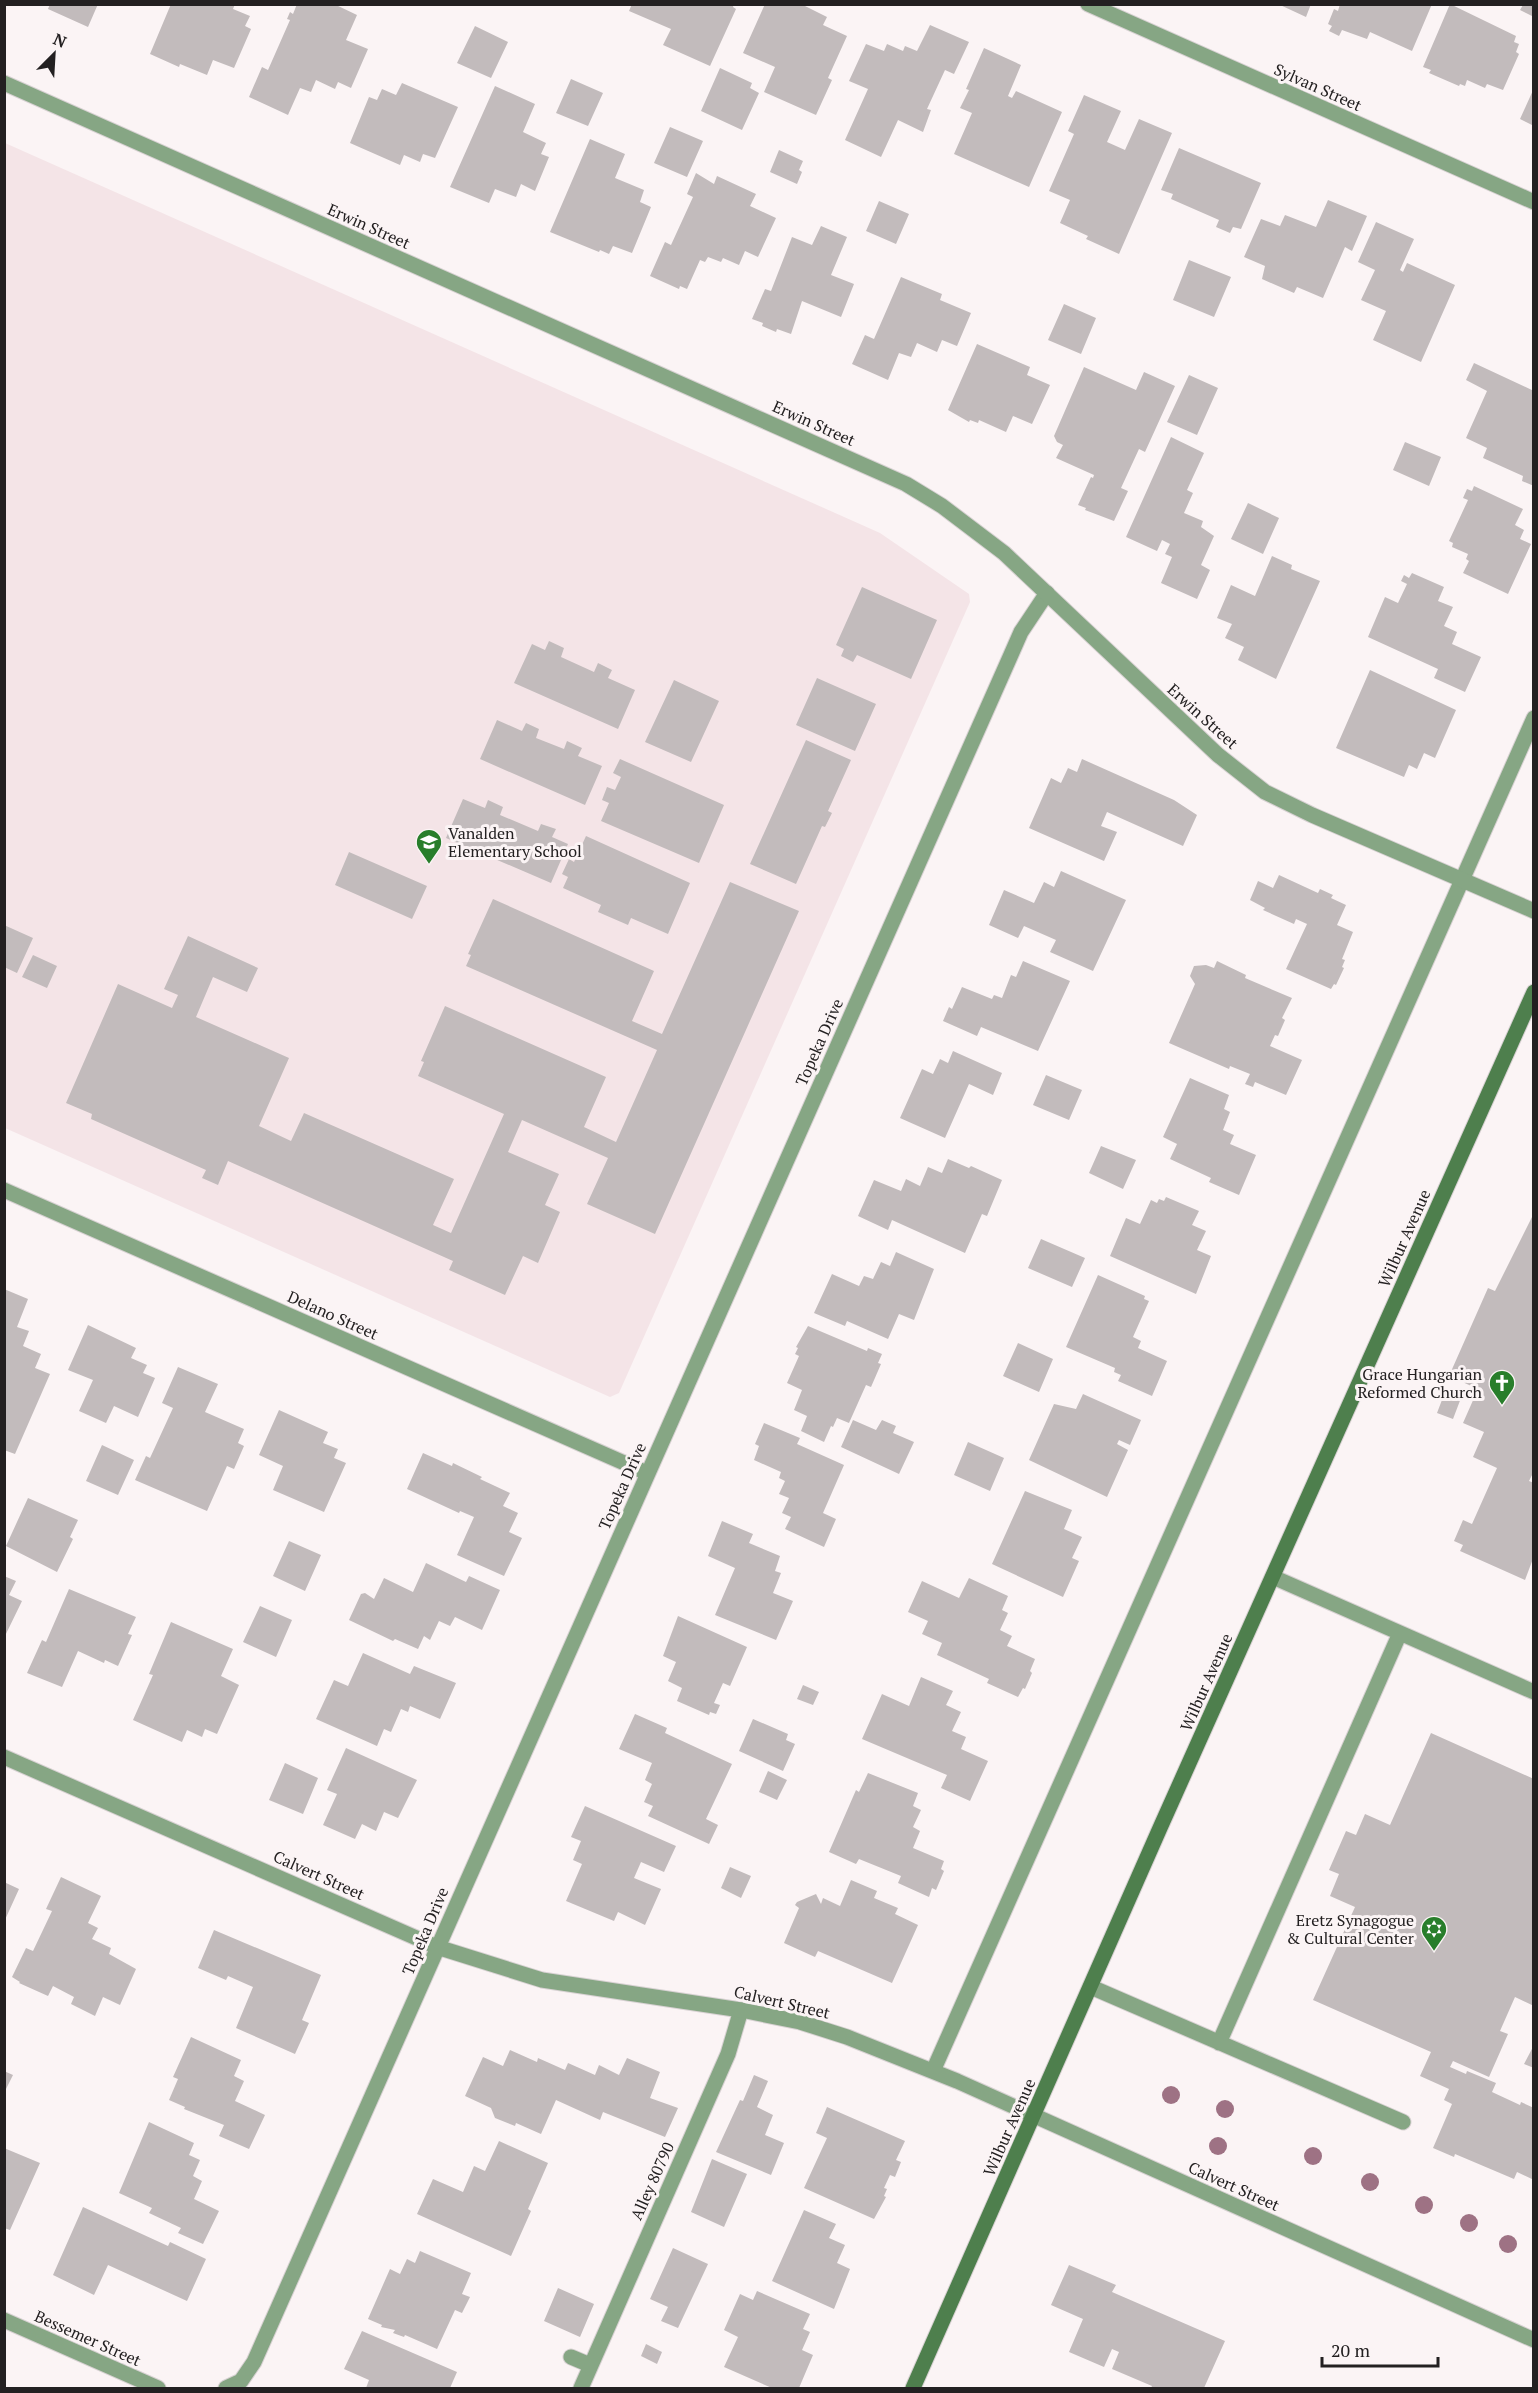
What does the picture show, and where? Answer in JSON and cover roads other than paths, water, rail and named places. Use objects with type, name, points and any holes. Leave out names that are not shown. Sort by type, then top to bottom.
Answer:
[{"type":"main road","name":"Wilbur Avenue","points":[[913,2388],[1533,992]]},
{"type":"street","name":"Sylvan Street","points":[[1088,4],[1533,202]]},
{"type":"street","name":"Erwin Street","points":[[4,83],[906,484],[988,539],[1218,755],[1265,792],[1312,815],[1533,911]]},
{"type":"street","name":"Topeka Drive","points":[[226,2388],[241,2381],[254,2362],[1021,632],[1047,593]]},
{"type":"street","points":[[933,2071],[1533,718]]},
{"type":"street","name":"Delano Street","points":[[4,1190],[647,1473]]},
{"type":"street","points":[[1273,1576],[1533,1692]]},
{"type":"street","points":[[1219,2043],[1400,1633]]},
{"type":"street","name":"Calvert Street","points":[[4,1757],[437,1947],[542,1980],[741,2010],[800,2022],[837,2034],[933,2071],[1533,2340]]},
{"type":"street","points":[[1091,1987],[1403,2122]]},
{"type":"street","name":"Alley 80790","points":[[581,2388],[728,2054],[741,2010]]},
{"type":"street","name":"Bessemer Street","points":[[4,2320],[158,2388]]},
{"type":"street","points":[[571,2357],[590,2365]]},
{"type":"place","name":"Vanalden Elementary School","points":[[429,865]]},
{"type":"place","name":"Grace Hungarian Reformed Church","points":[[1502,1406]]},
{"type":"place","name":"Eretz Synagogue & Cultural Center","points":[[1434,1952]]}]
